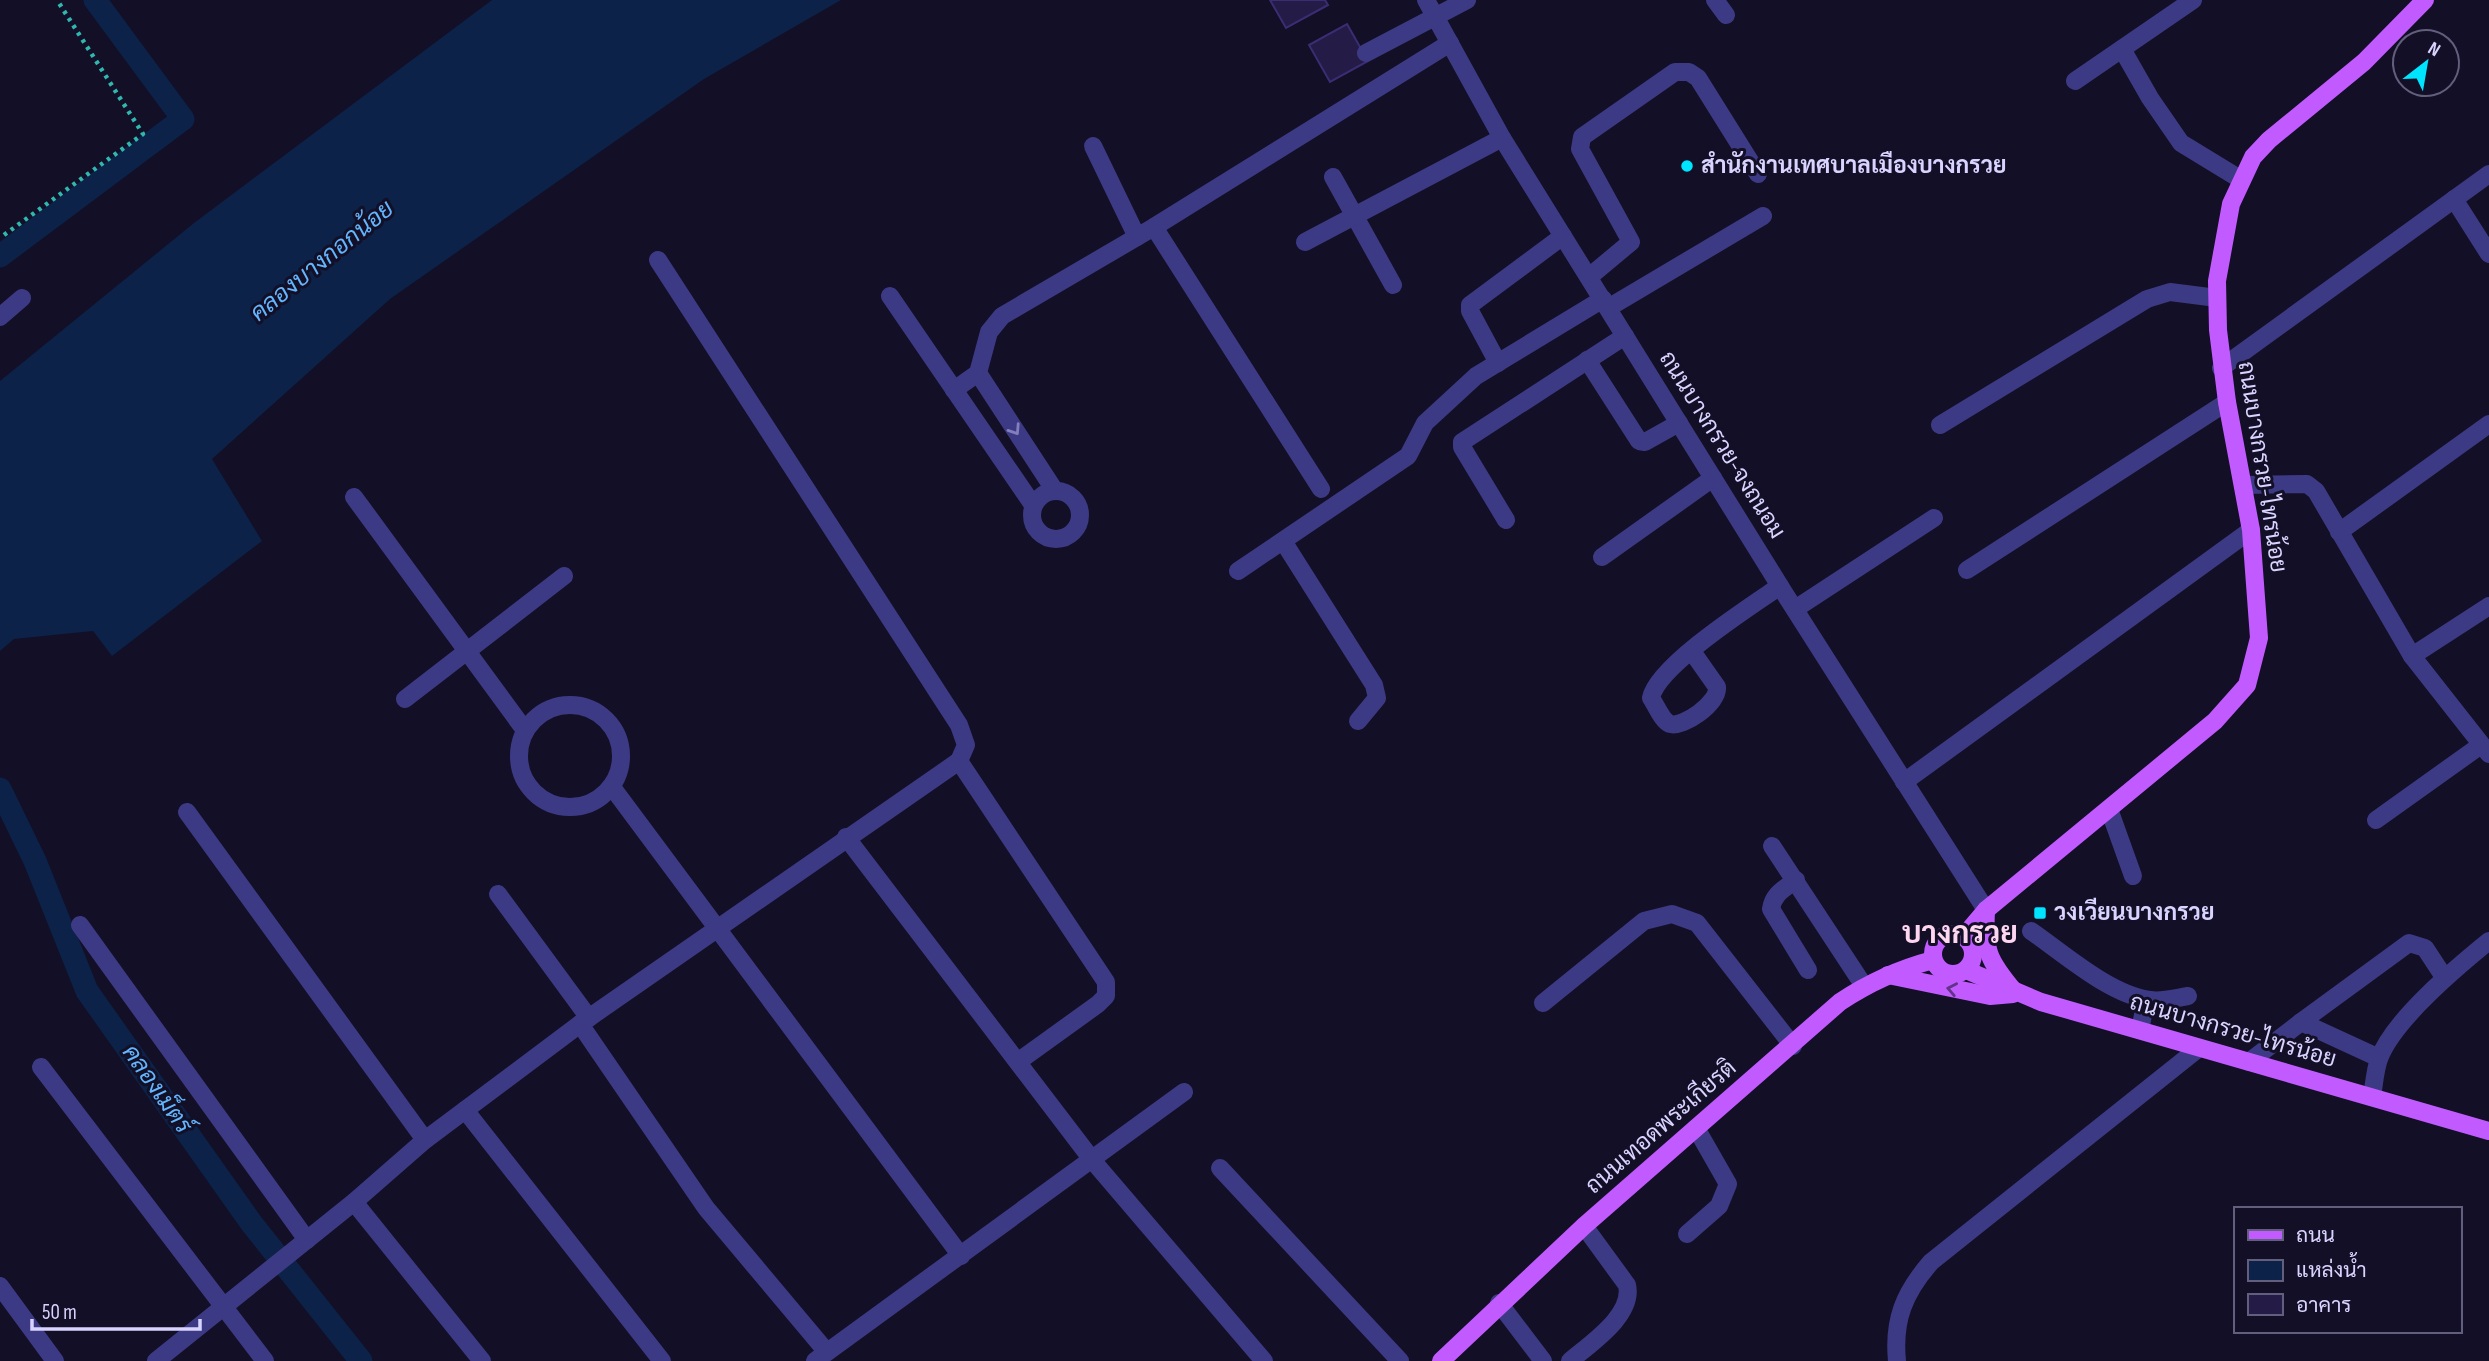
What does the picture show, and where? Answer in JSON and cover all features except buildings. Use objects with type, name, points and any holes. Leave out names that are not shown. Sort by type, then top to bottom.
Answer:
[{"type":"main road","name":"ถนนบางกรวย-ไทรน้อย","points":[[1965,936],[1986,910],[2215,721],[2247,685],[2259,638],[2251,530],[2221,368],[2217,298],[2222,237],[2240,179],[2253,157],[2269,140],[2364,62],[2425,0]]},
{"type":"main road","points":[[1986,910],[1984,943],[1991,963],[2017,994]]},
{"type":"main road","points":[[1949,934],[1965,936],[1973,949],[1974,957],[1966,971],[1951,974],[1943,971],[1933,960],[1935,944],[1949,934]]},
{"type":"main road","name":"ถนนเทอดพระเกียรติ","points":[[1440,1361],[1584,1226],[1793,1046],[1840,1002],[1864,986],[1888,975],[1933,960]]},
{"type":"main road","name":"ถนนบางกรวย-ไทรน้อย","points":[[1966,971],[2017,994],[2489,1131]]},
{"type":"main road","points":[[1888,975],[1990,996],[2017,994]]},
{"type":"street","name":"ถนนบางกรวย-จงถนอม","points":[[1426,0],[1502,138],[1780,586],[1986,910]]},
{"type":"street","points":[[1366,53],[1467,0]]},
{"type":"street","points":[[2075,81],[2193,0]]},
{"type":"street","points":[[954,390],[978,373],[989,332],[1002,316],[1154,227],[1450,43]]},
{"type":"street","points":[[2122,49],[2150,98],[2181,143],[2240,179]]},
{"type":"street","points":[[1589,277],[1631,242],[1580,149],[1582,137],[1675,72],[1689,72],[1698,78],[1758,174]]},
{"type":"street","points":[[1305,242],[1502,138]]},
{"type":"street","points":[[1093,146],[1137,237]]},
{"type":"street","points":[[2221,368],[2489,174]]},
{"type":"street","points":[[1333,177],[1393,285]]},
{"type":"street","points":[[2454,200],[2489,254]]},
{"type":"street","points":[[1238,571],[1408,456],[1425,423],[1476,376],[1763,216]]},
{"type":"street","points":[[1154,227],[1321,489]]},
{"type":"street","points":[[1498,363],[1470,310],[1470,304],[1563,236]]},
{"type":"street","points":[[156,1361],[354,1202],[425,1140],[584,1021],[959,761],[967,745],[959,725],[659,260]]},
{"type":"street","points":[[1940,425],[2147,299],[2171,292],[2217,298]]},
{"type":"street","points":[[890,296],[1034,505]]},
{"type":"street","points":[[1,315],[22,298]]},
{"type":"street","points":[[1506,520],[1462,447],[1462,442],[1625,336]]},
{"type":"street","points":[[1587,360],[1639,441],[1645,442],[1679,423]]},
{"type":"street","points":[[978,373],[1055,491]]},
{"type":"street","points":[[1967,570],[2227,402]]},
{"type":"street","points":[[2339,532],[2489,424]]},
{"type":"street","points":[[1602,557],[1713,478]]},
{"type":"street","points":[[2244,485],[2307,484],[2316,491],[2412,656],[2485,750],[2376,820]]},
{"type":"street","points":[[1055,491],[1068,494],[1077,505],[1080,518],[1074,531],[1063,538],[1049,538],[1037,531],[1032,519],[1034,505],[1042,495],[1055,491]]},
{"type":"street","points":[[354,497],[524,729]]},
{"type":"street","points":[[1795,609],[1934,518]]},
{"type":"street","points":[[1905,782],[2251,530]]},
{"type":"street","points":[[1283,541],[1374,685],[1377,698],[1358,721]]},
{"type":"street","points":[[405,699],[564,576]]},
{"type":"street","points":[[1691,650],[1780,586]]},
{"type":"street","points":[[2412,656],[2489,606]]},
{"type":"street","points":[[572,704],[598,713],[616,734],[619,747],[621,761],[612,787],[587,805],[555,806],[529,789],[518,760],[524,729],[545,710],[572,704]]},
{"type":"street","points":[[959,761],[1106,982],[1106,996],[1098,1004],[1019,1061]]},
{"type":"street","points":[[612,787],[715,929],[961,1256]]},
{"type":"street","points":[[2109,809],[2133,876]]},
{"type":"street","points":[[187,812],[425,1140]]},
{"type":"street","points":[[846,837],[1093,1161],[1264,1361]]},
{"type":"street","points":[[1772,846],[1864,986]]},
{"type":"street","points":[[1796,880],[1779,892],[1771,909],[1808,970]]},
{"type":"street","points":[[498,894],[706,1208],[821,1356],[1093,1161],[1184,1092]]},
{"type":"street","points":[[1543,1003],[1644,921],[1672,914],[1697,923],[1793,1046]]},
{"type":"street","points":[[80,925],[307,1240]]},
{"type":"street","points":[[2031,931],[2096,977],[2146,1000],[2188,996]]},
{"type":"street","points":[[2372,1097],[2379,1058],[2401,1026],[2444,976],[2489,941]]},
{"type":"street","points":[[2249,1062],[2409,943],[2425,948],[2444,976]]},
{"type":"street","points":[[2140,1030],[2146,1000]]},
{"type":"street","points":[[2301,1022],[2379,1058]]},
{"type":"street","points":[[1897,1361],[1895,1336],[1899,1311],[1912,1284],[1931,1262],[2199,1048]]},
{"type":"street","points":[[41,1067],[265,1361]]},
{"type":"street","points":[[465,1111],[662,1361]]},
{"type":"street","points":[[1687,1234],[1718,1206],[1728,1184],[1696,1128]]},
{"type":"street","points":[[1220,1168],[1400,1361]]},
{"type":"street","points":[[354,1202],[482,1361]]},
{"type":"street","points":[[1570,1361],[1623,1312],[1630,1297],[1627,1285],[1584,1226]]},
{"type":"street","points":[[0,1286],[54,1361]]},
{"type":"street","points":[[1499,1303],[1543,1361]]},
{"type":"path","points":[[4,234],[143,134],[57,0]]},
{"type":"water","name":"คลองบางกอกน้อย","points":[[492,0],[841,0],[704,79],[390,299],[212,459],[262,541],[112,656],[93,631],[14,639],[0,651],[0,381],[194,223]]},
{"type":"waterway","points":[[0,256],[183,119],[95,0]]},
{"type":"waterway","name":"คลองเม็ตร์","points":[[0,789],[35,861],[87,991],[252,1224],[361,1361]]},
{"type":"place","name":"สำนักงานเทศบาลเมืองบางกรวย","points":[[1687,166]]},
{"type":"place","name":"วงเวียนบางกรวย","points":[[2040,913]]},
{"type":"district","name":"บางกรวย","points":[[1960,934]]}]
